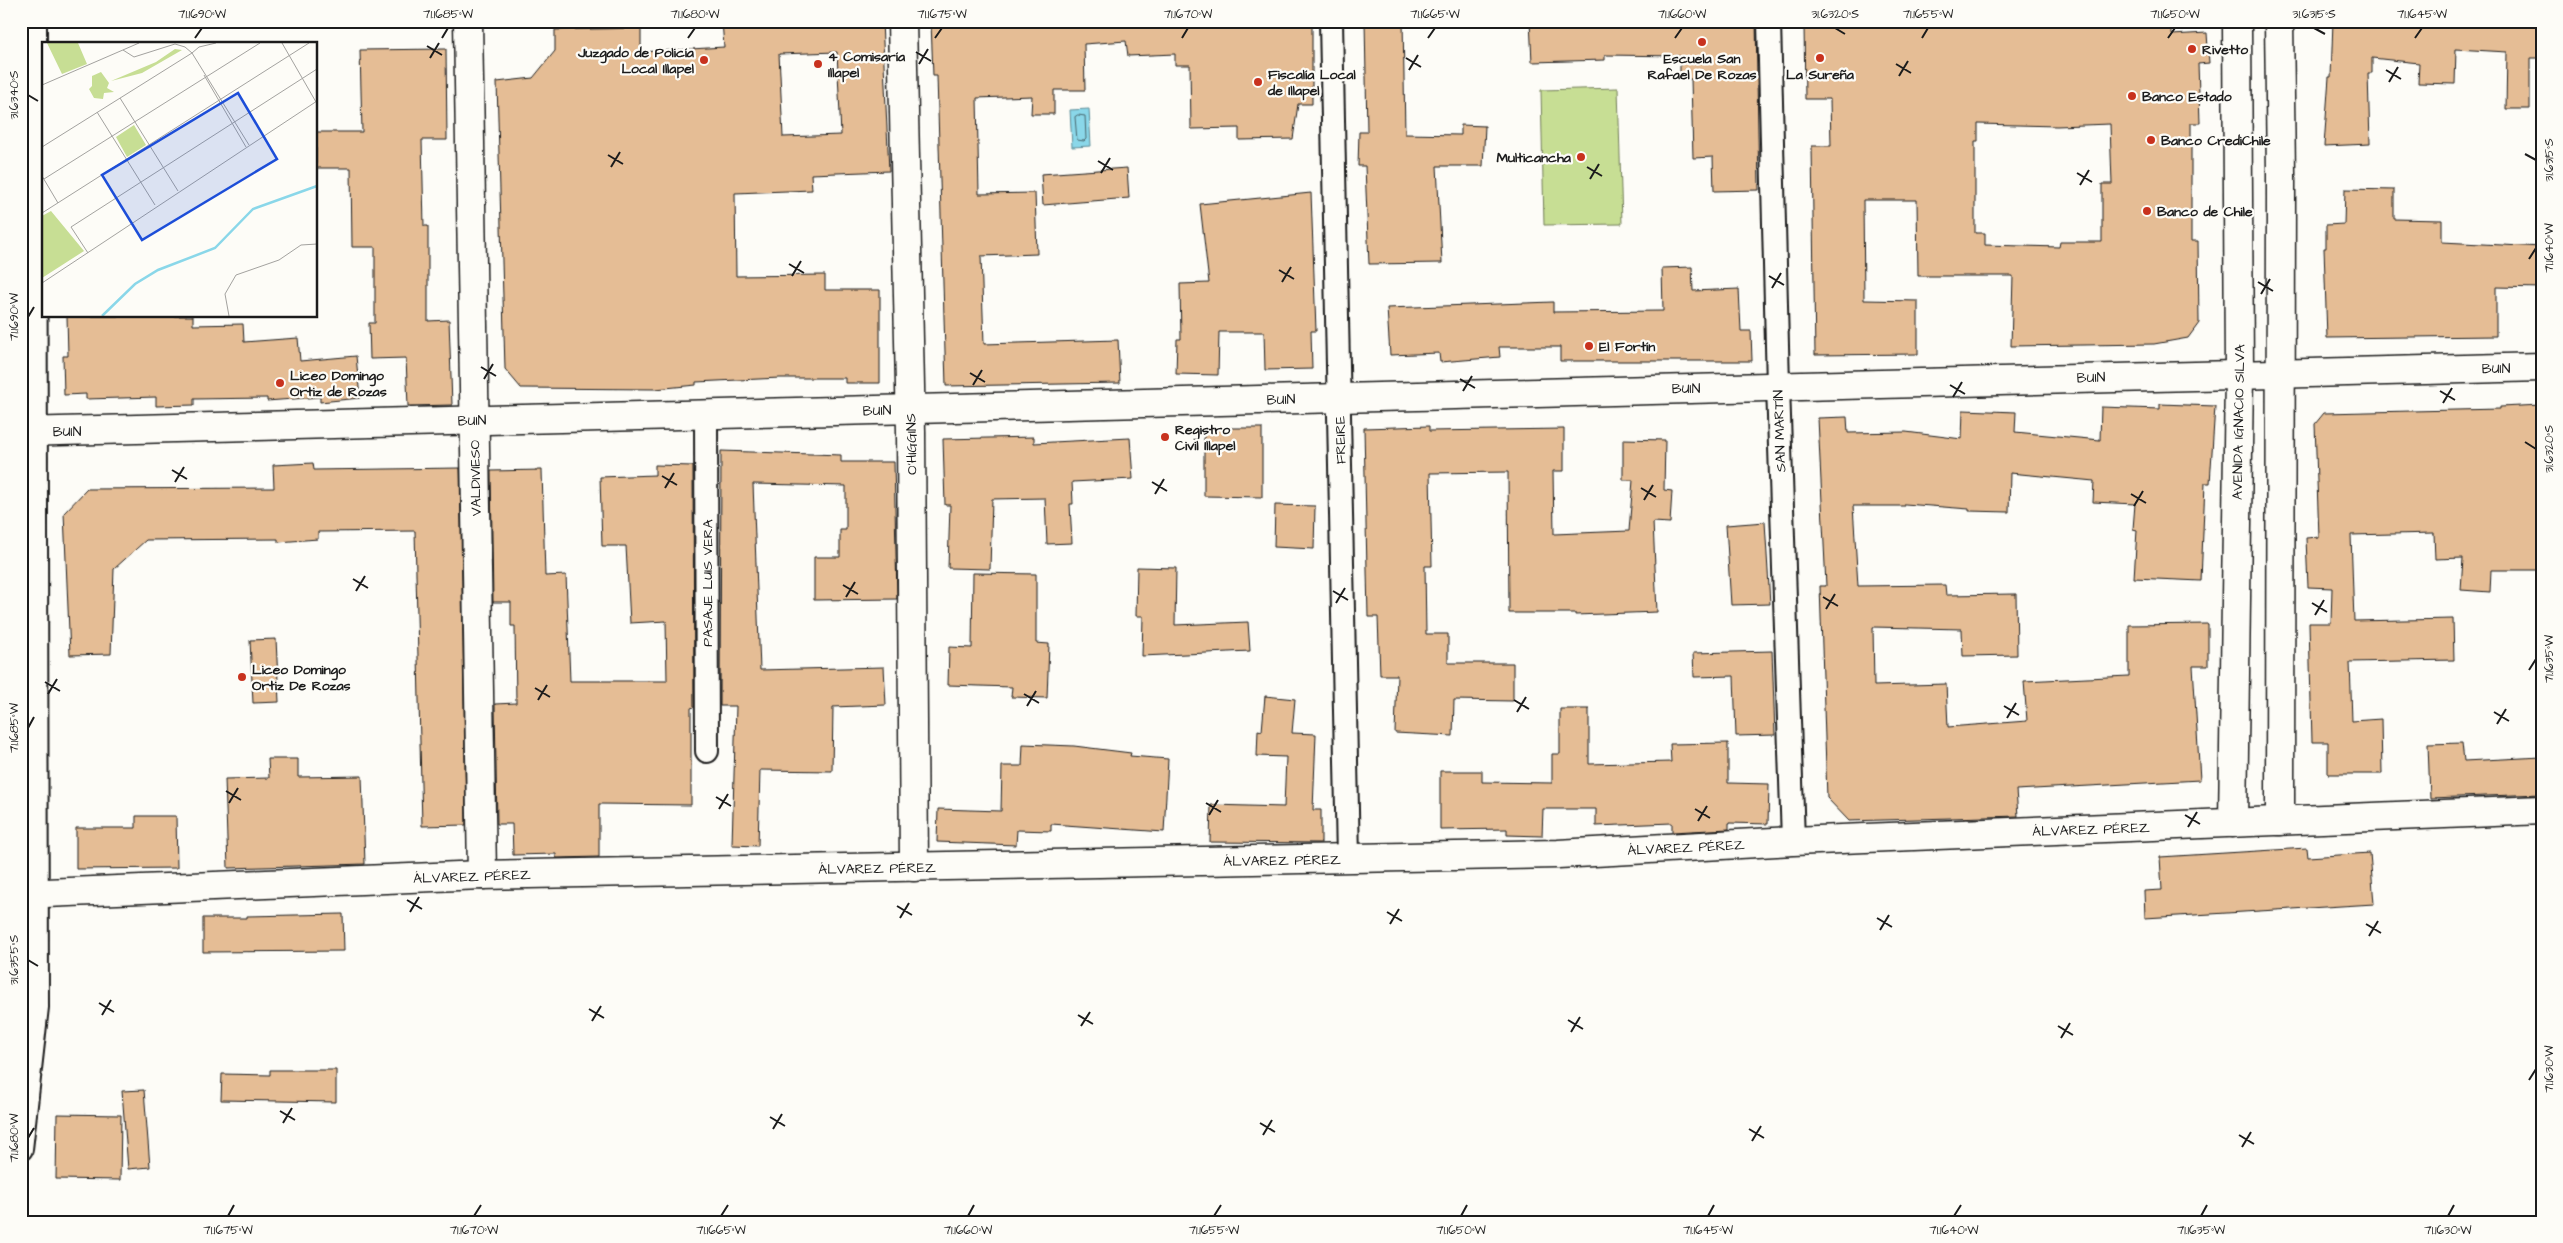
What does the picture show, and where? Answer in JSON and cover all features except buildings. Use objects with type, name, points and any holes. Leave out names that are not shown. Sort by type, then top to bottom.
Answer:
[{"type":"street","points":[[21,1149],[37,1007],[29,893],[28,432],[35,21]]},
{"type":"street","name":"VALDIVIESO","points":[[468,21],[482,875]]},
{"type":"street","name":"O'HIGGINS","points":[[902,21],[910,409],[914,867]]},
{"type":"street","name":"FREIRE","points":[[1331,21],[1348,858]]},
{"type":"street","name":"SAN MARTÍN","points":[[1769,21],[1778,386],[1793,841]]},
{"type":"street","name":"AVENIDA IGNACIO SILVA","points":[[2233,823],[2239,373],[2237,21]]},
{"type":"street","points":[[2279,21],[2282,174],[2280,821]]},
{"type":"street","name":"BUIN","points":[[28,432],[2239,373],[2542,367]]},
{"type":"street","name":"PASAJE LUIS VERA","points":[[706,414],[708,751]]},
{"type":"street","name":"ÁLVAREZ PÉREZ","points":[[29,893],[482,875],[1558,854],[1793,841],[2542,810]]},
{"type":"green space","name":"Multicancha","points":[[1618,88],[1622,224],[1544,225],[1541,90]]},
{"type":"water","points":[[1089,109],[1091,146],[1072,147],[1070,110]]},
{"type":"place","name":"Escuela San Rafael De Rozas","points":[[1702,42]]},
{"type":"place","name":"Rivetto","points":[[2192,49]]},
{"type":"place","name":"La Sureña","points":[[1820,58]]},
{"type":"place","name":"Juzgado de Policía Local Illapel","points":[[704,60]]},
{"type":"place","name":"4 Comisaría Illapel","points":[[818,64]]},
{"type":"place","name":"Fiscalía Local de Illapel","points":[[1258,82]]},
{"type":"place","name":"Banco Estado","points":[[2132,96]]},
{"type":"place","name":"Banco CrediChile","points":[[2151,140]]},
{"type":"place","name":"Multicancha","points":[[1581,157]]},
{"type":"place","name":"Banco de Chile","points":[[2147,211]]},
{"type":"place","name":"El Fortín","points":[[1589,346]]},
{"type":"place","name":"Liceo Domingo Ortiz de Rozas","points":[[280,383]]},
{"type":"place","name":"Registro Civil Illapel","points":[[1165,437]]},
{"type":"place","name":"Liceo Domingo Ortiz De Rozas","points":[[242,677]]}]
